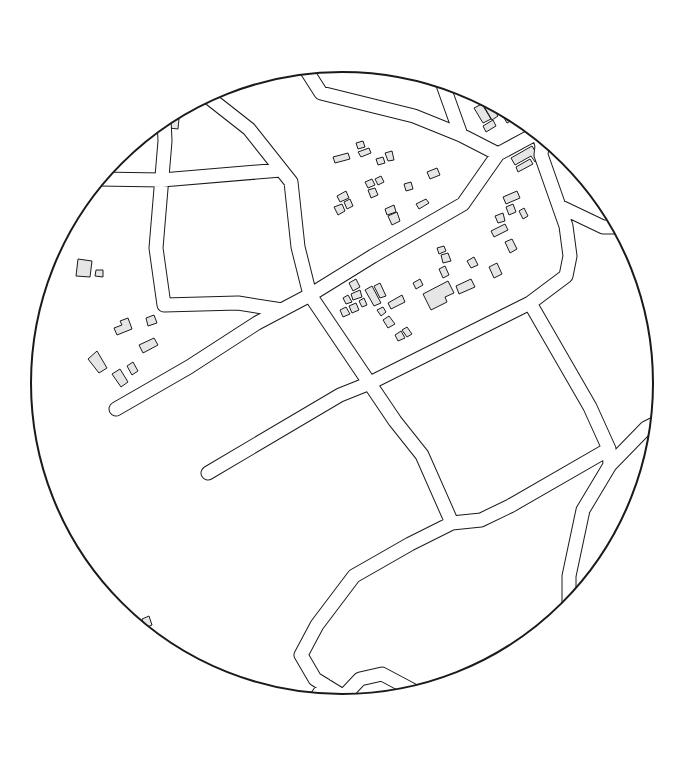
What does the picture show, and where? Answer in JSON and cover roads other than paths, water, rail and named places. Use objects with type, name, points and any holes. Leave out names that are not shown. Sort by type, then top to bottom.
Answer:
[{"type":"street","points":[[308,73],[321,93],[414,116],[461,135],[498,154]]},
{"type":"street","points":[[444,89],[461,135]]},
{"type":"street","points":[[213,100],[249,129],[292,182],[298,247],[310,295],[395,421],[422,456],[452,523]]},
{"type":"street","points":[[164,127],[165,141],[156,248],[164,305],[238,303],[282,310]]},
{"type":"street","points":[[116,409],[189,366],[257,323],[310,295],[373,256],[463,204],[498,154],[532,137]]},
{"type":"street","points":[[208,473],[340,395],[370,383],[530,303],[566,276],[570,256],[568,236],[566,226],[541,155],[542,145]]},
{"type":"street","points":[[106,179],[162,180],[282,170]]},
{"type":"street","points":[[559,206],[603,227],[611,227]]},
{"type":"street","points":[[530,303],[590,407],[609,449],[610,465]]},
{"type":"street","points":[[569,595],[569,576],[583,510],[610,465],[646,428],[650,426]]},
{"type":"street","points":[[339,694],[315,679],[301,655],[317,625],[354,576],[410,544],[452,523],[481,520],[510,506],[609,449]]},
{"type":"street","points":[[349,694],[360,679],[382,674],[407,687]]},
{"type":"street","points":[[320,693],[325,685]]}]
